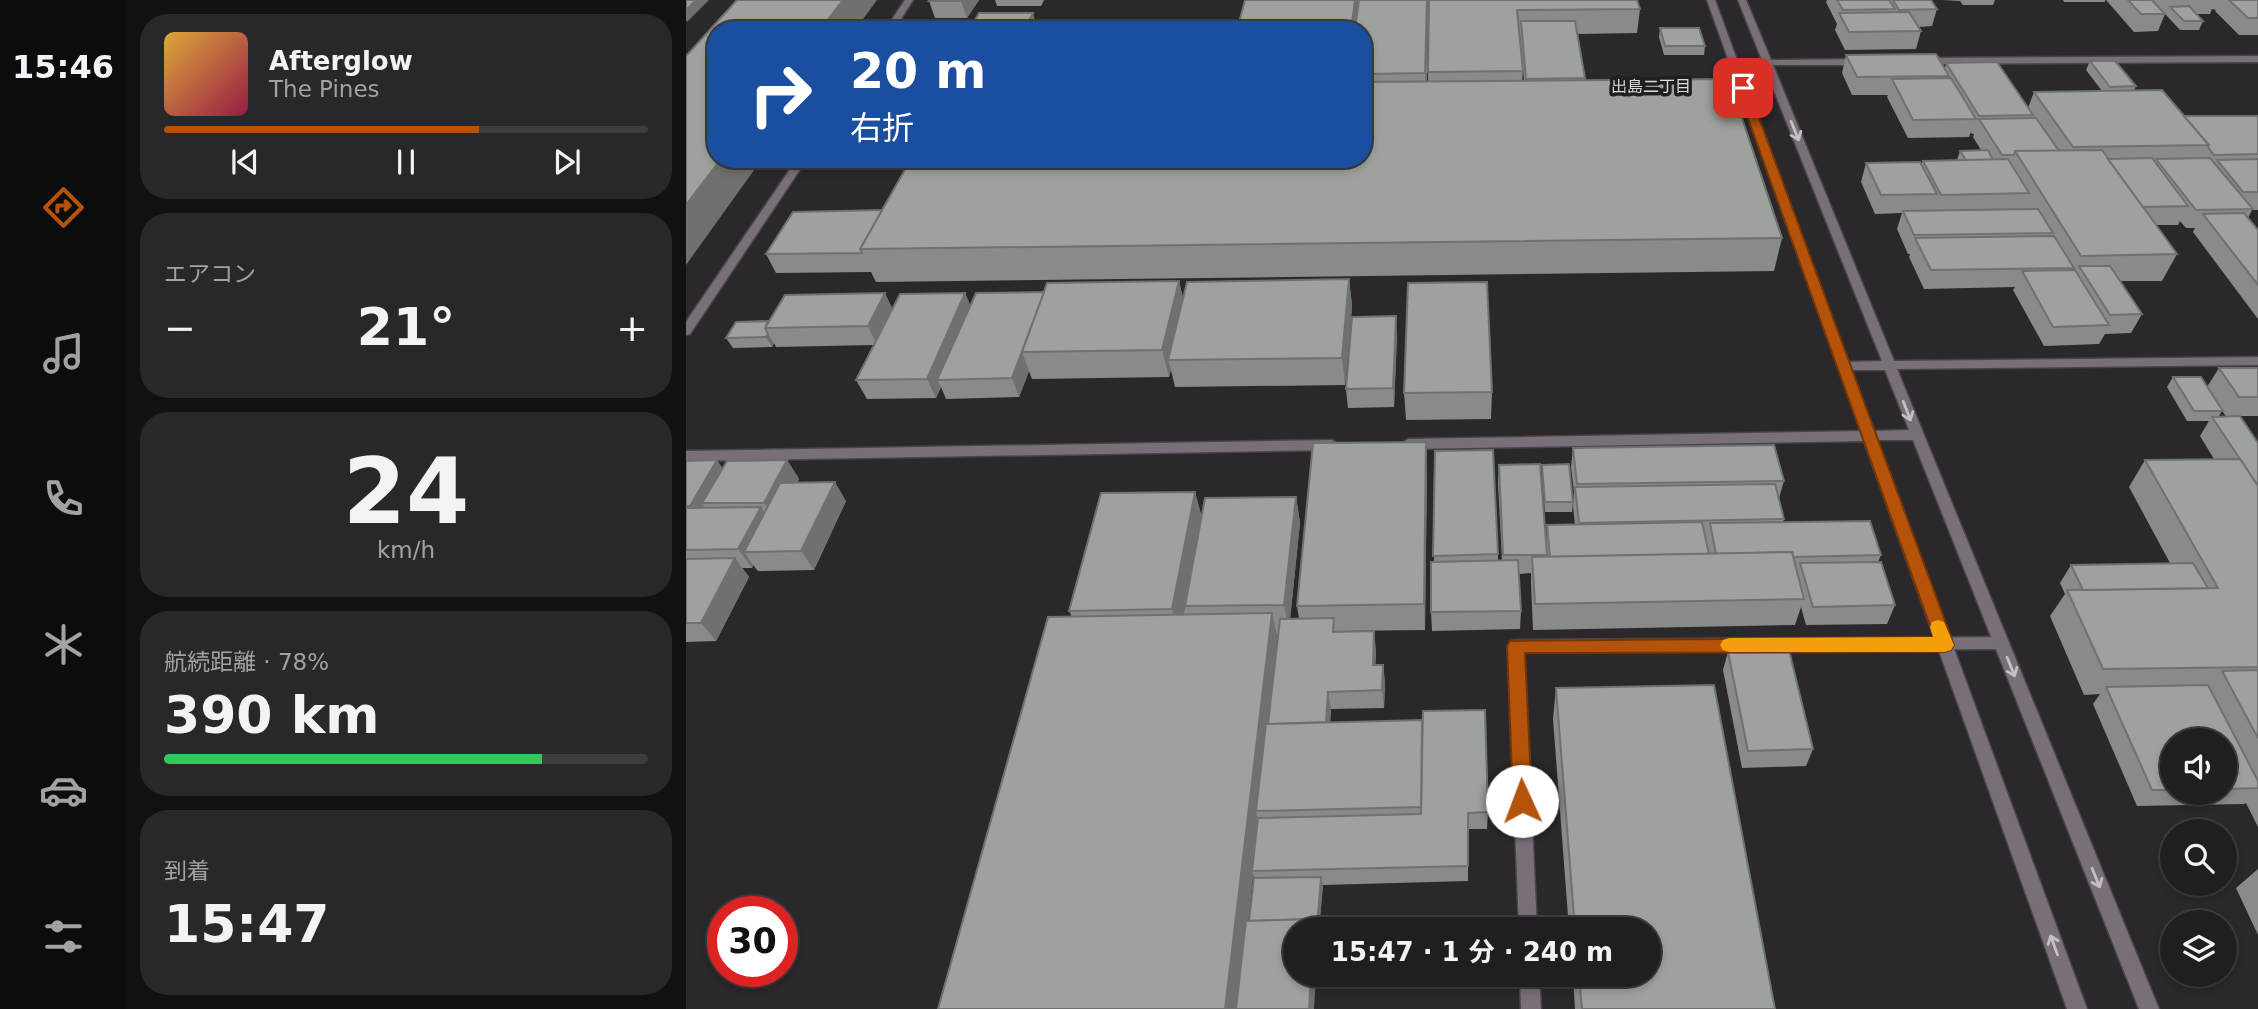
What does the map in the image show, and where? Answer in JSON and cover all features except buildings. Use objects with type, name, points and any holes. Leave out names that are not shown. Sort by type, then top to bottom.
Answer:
[{"type":"street","points":[[895,21],[909,0]]},
{"type":"street","points":[[1711,0],[2077,1009]]},
{"type":"street","points":[[1742,0],[2149,1009]]},
{"type":"street","points":[[1912,62],[2258,59]]},
{"type":"street","points":[[1734,63],[1871,62]]},
{"type":"street","points":[[686,331],[796,168]]},
{"type":"street","points":[[1844,366],[2258,361]]},
{"type":"street","points":[[1397,444],[1917,435]]},
{"type":"street","points":[[686,456],[1342,445]]},
{"type":"street","points":[[1527,917],[1516,646],[2001,643]]},
{"type":"street","points":[[1530,987],[1531,1009]]},
{"type":"slow traffic","points":[[1729,645],[1945,645],[1938,627]]},
{"type":"district","name":"出島二丁目","points":[[1651,86]]},
{"type":"route","points":[[1522,801],[1516,646],[1945,645],[1743,88]]}]
